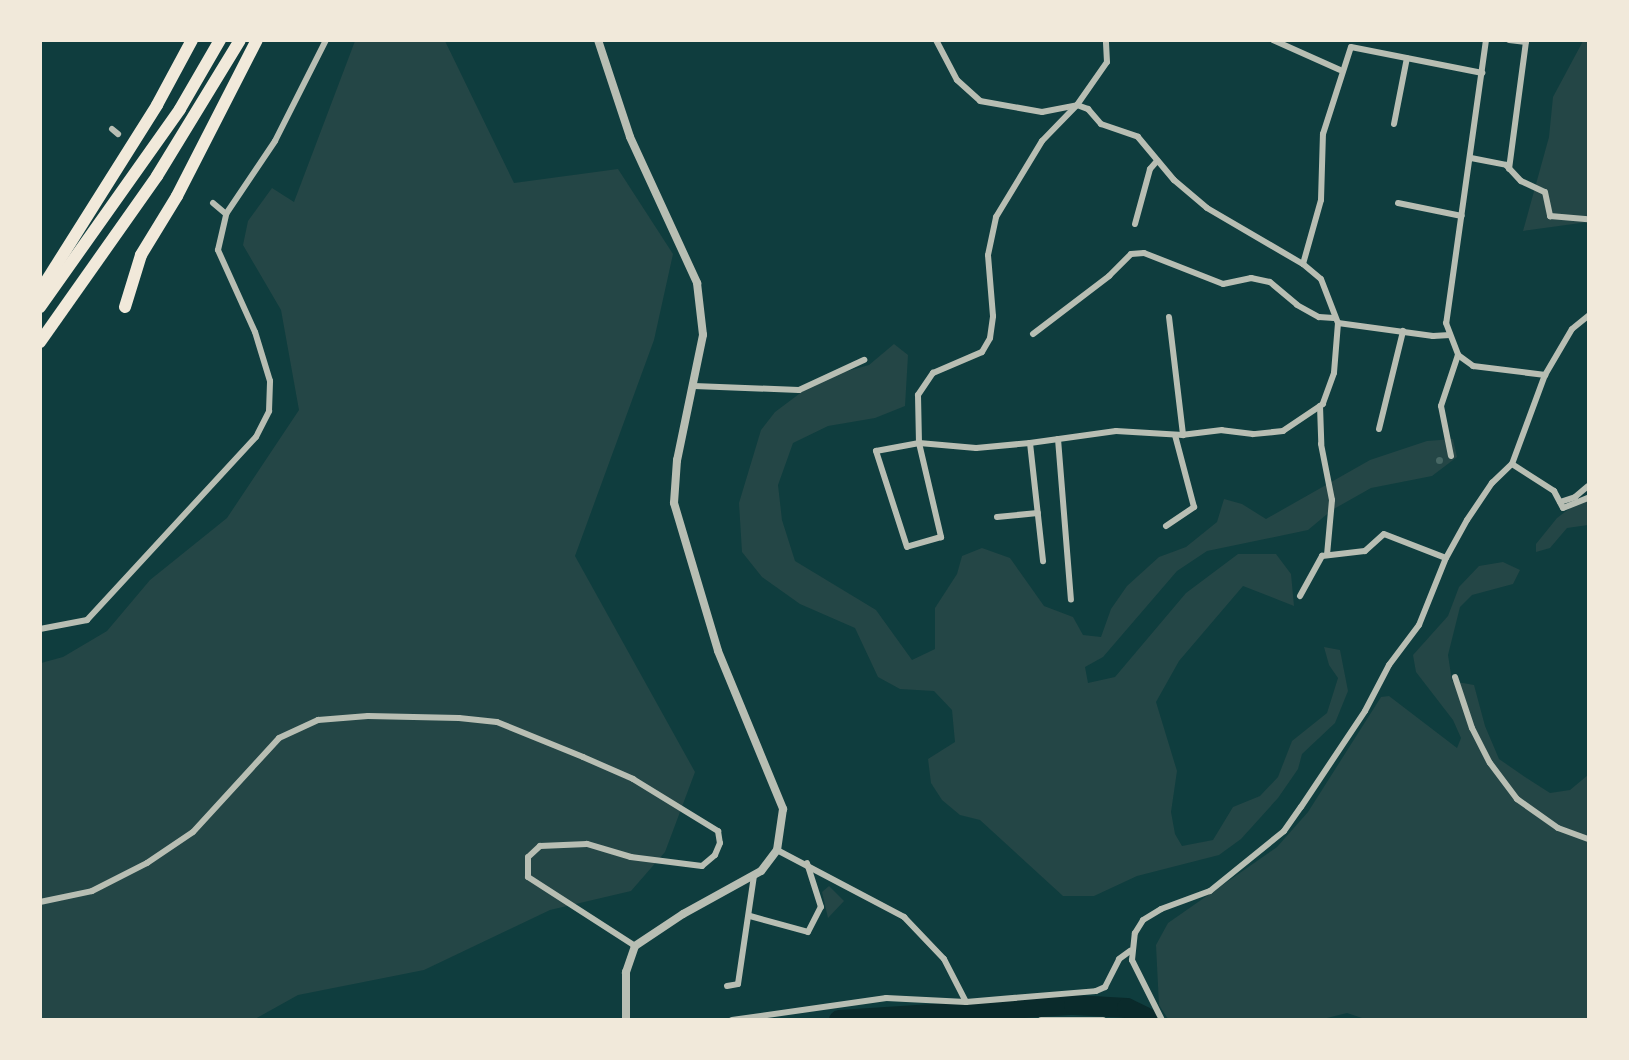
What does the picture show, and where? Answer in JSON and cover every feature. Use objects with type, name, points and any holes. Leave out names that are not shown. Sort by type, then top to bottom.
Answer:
[{"type":"highway","points":[[40,291],[157,105],[192,40]]},
{"type":"highway","points":[[40,307],[180,109],[220,40]]},
{"type":"highway","points":[[40,342],[157,176],[240,40]]},
{"type":"highway","points":[[125,307],[141,255],[177,196],[257,40]]},
{"type":"street","points":[[40,629],[77,625],[108,600],[256,437],[269,411],[270,381],[255,332],[218,250],[226,214],[275,141],[326,40]]},
{"type":"street","points":[[598,40],[630,137],[694,272],[703,311],[703,335],[677,460],[674,503],[718,651],[783,809],[777,849],[754,876],[683,914],[635,946],[626,972],[626,1020]]},
{"type":"street","points":[[936,40],[957,80],[980,101],[1042,112],[1077,105],[1088,109],[1101,124],[1138,138],[1157,161],[1207,208],[1303,264],[1321,279],[1336,321],[1334,374],[1320,406],[1321,444],[1332,500],[1327,555]]},
{"type":"street","points":[[1106,40],[1107,62],[1077,105],[1042,141],[996,217],[988,255],[993,316],[990,338],[982,352],[933,373],[918,395],[919,443],[941,537],[907,547],[876,451],[919,443],[976,448],[1116,431],[1175,435],[1222,430],[1253,434],[1283,431],[1320,406]]},
{"type":"street","points":[[1274,40],[1340,70]]},
{"type":"street","points":[[1486,40],[1446,322],[1458,355],[1473,366],[1545,375]]},
{"type":"street","points":[[1509,40],[1526,42],[1509,169]]},
{"type":"street","points":[[1303,264],[1318,219],[1323,134],[1340,70],[1353,44],[1407,58],[1482,73]]},
{"type":"street","points":[[1394,124],[1407,58]]},
{"type":"street","points":[[112,129],[118,134]]},
{"type":"street","points":[[1471,158],[1509,169],[1521,181],[1545,192],[1550,216],[1588,219]]},
{"type":"street","points":[[1135,224],[1150,169],[1157,161]]},
{"type":"street","points":[[213,203],[226,214]]},
{"type":"street","points":[[1398,203],[1462,216]]},
{"type":"street","points":[[1033,334],[1109,276],[1131,254],[1144,254],[1223,284],[1251,278],[1270,282],[1297,304],[1319,317],[1402,331],[1450,335]]},
{"type":"street","points":[[732,1020],[886,998],[966,1002],[1102,990],[1119,959],[1130,951],[1143,920],[1161,909],[1210,891],[1284,831],[1419,625],[1446,558],[1492,483],[1512,464],[1545,375],[1572,329],[1588,316]]},
{"type":"street","points":[[1169,317],[1183,435]]},
{"type":"street","points":[[1379,429],[1402,331]]},
{"type":"street","points":[[1451,456],[1441,406],[1458,355]]},
{"type":"street","points":[[694,386],[799,390],[864,360]]},
{"type":"street","points":[[1166,526],[1194,507],[1175,435]]},
{"type":"street","points":[[1058,439],[1071,599]]},
{"type":"street","points":[[1030,443],[1043,561]]},
{"type":"street","points":[[1512,464],[1554,491],[1563,508],[1588,498]]},
{"type":"street","points":[[1560,502],[1588,486]]},
{"type":"street","points":[[997,517],[1038,513]]},
{"type":"street","points":[[1300,596],[1322,556],[1365,551],[1384,534],[1446,558]]},
{"type":"street","points":[[1455,677],[1477,739],[1517,799],[1558,828],[1588,839]]},
{"type":"street","points":[[40,902],[92,891],[147,863],[193,832],[279,738],[318,720],[368,716],[459,718],[497,722],[544,740],[633,779],[718,831],[718,849],[702,866],[632,857],[587,844],[540,846],[528,857],[528,877],[635,946]]},
{"type":"street","points":[[777,849],[807,863],[857,894],[904,917],[944,959],[966,1002]]},
{"type":"street","points":[[750,916],[808,932],[821,907],[807,863]]},
{"type":"street","points":[[727,986],[738,984],[750,916],[754,876]]},
{"type":"street","points":[[1130,951],[1162,1020]]},
{"type":"street","points":[[1041,1020],[1103,1020]]},
{"type":"shaded area","points":[[355,41],[445,41],[514,183],[618,169],[673,254],[654,340],[575,556],[695,772],[665,852],[631,891],[550,910],[424,970],[298,995],[255,1019],[41,1020],[41,663],[63,657],[107,631],[150,580],[227,518],[299,410],[281,310],[243,245],[248,221],[272,188],[294,202]]},
{"type":"shaded area","points":[[1583,41],[1588,41],[1588,222],[1523,231],[1549,137],[1553,97]]},
{"type":"shaded area","points":[[894,344],[908,355],[905,406],[875,418],[828,426],[793,443],[778,485],[782,520],[795,561],[876,610],[912,660],[935,649],[935,608],[957,574],[962,556],[982,548],[1010,558],[1044,606],[1073,617],[1083,635],[1101,637],[1111,609],[1127,586],[1159,557],[1186,547],[1217,522],[1224,499],[1242,504],[1266,519],[1370,460],[1427,441],[1453,439],[1457,457],[1432,476],[1371,488],[1332,510],[1308,530],[1207,551],[1177,571],[1103,657],[1085,667],[1088,683],[1115,677],[1186,593],[1238,554],[1276,554],[1291,574],[1294,606],[1243,586],[1179,661],[1156,702],[1177,771],[1171,812],[1175,834],[1182,846],[1213,840],[1233,807],[1260,796],[1278,777],[1292,741],[1327,713],[1338,678],[1329,665],[1324,647],[1340,650],[1348,691],[1335,723],[1302,754],[1298,769],[1278,798],[1241,839],[1219,855],[1137,876],[1094,896],[1063,896],[980,820],[960,815],[942,800],[931,783],[928,759],[955,742],[952,710],[934,691],[900,689],[878,677],[855,628],[800,604],[762,577],[742,552],[739,503],[761,430],[775,412],[819,379],[869,365]]},
{"type":"shaded area","points":[[1588,499],[1588,525],[1567,528],[1550,548],[1536,552],[1536,544],[1557,518],[1578,502]]},
{"type":"shaded area","points":[[1503,562],[1520,570],[1513,584],[1472,595],[1460,607],[1448,655],[1452,681],[1474,685],[1485,726],[1499,759],[1525,777],[1550,793],[1570,790],[1588,775],[1588,1019],[1368,1020],[1347,1013],[1319,1020],[1168,1019],[1159,1005],[1156,945],[1168,923],[1277,847],[1308,812],[1381,697],[1389,696],[1457,748],[1461,738],[1453,720],[1416,672],[1413,655],[1448,616],[1459,587],[1479,566]]},
{"type":"shaded area","points":[[829,886],[844,901],[828,918],[822,892]]},
{"type":"building","points":[[1439,456],[1443,460],[1439,464],[1435,460]]},
{"type":"waterway","points":[[839,1020],[1074,1005],[1127,1008],[1152,1020]]}]
